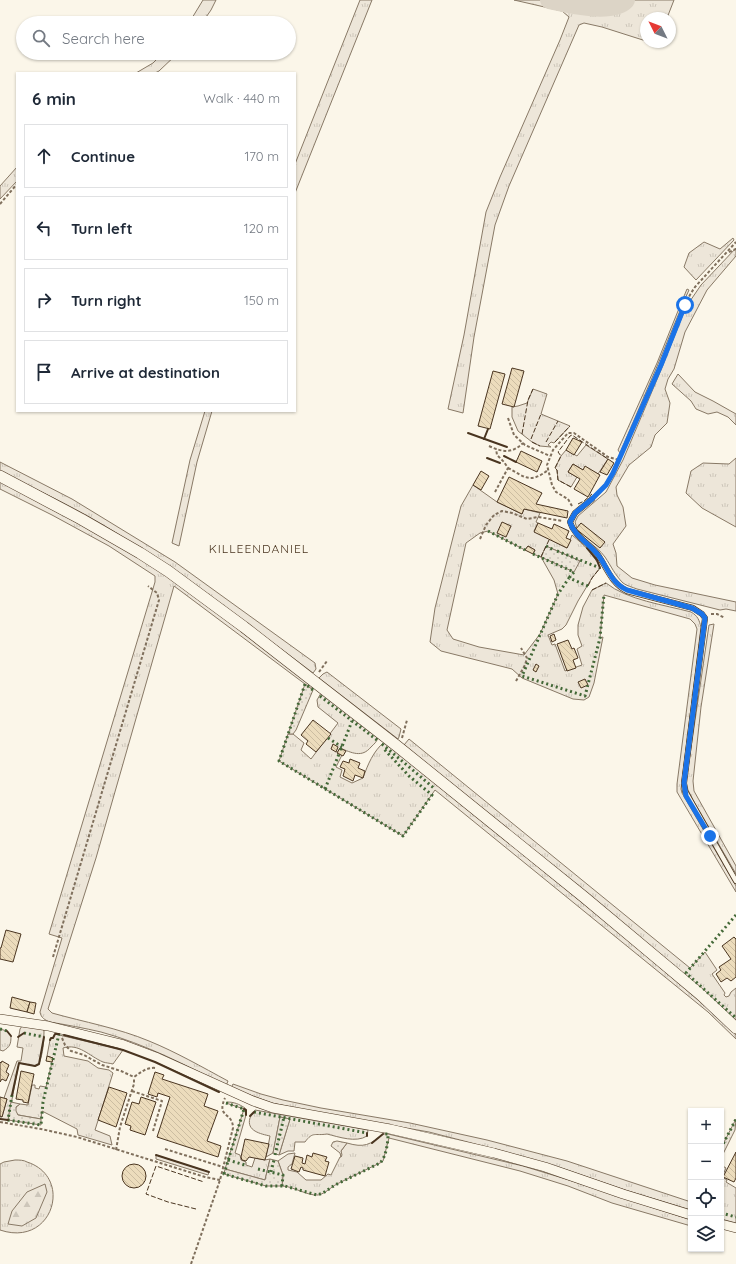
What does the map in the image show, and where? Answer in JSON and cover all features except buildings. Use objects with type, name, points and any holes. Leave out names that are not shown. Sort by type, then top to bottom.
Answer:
[{"type":"street","points":[[0,476],[81,519],[140,553],[168,571],[244,627],[397,746],[584,897],[695,990],[736,1028]]},
{"type":"street","points":[[0,1018],[63,1029],[121,1044],[142,1051],[247,1099],[273,1108],[390,1129],[494,1153],[545,1167],[688,1214]]},
{"type":"street","points":[[724,1225],[736,1228]]},
{"type":"lane","points":[[592,499],[575,513],[570,522],[572,528],[597,555],[613,581],[621,588],[692,608],[702,614],[705,618],[684,791],[736,881]]},
{"type":"path","points":[[0,204],[16,185]]},
{"type":"path","points":[[592,499],[606,485],[619,460],[661,365],[685,305],[696,287],[736,242]]},
{"type":"path","points":[[727,252],[736,249]]},
{"type":"path","points":[[508,418],[514,435],[523,443],[550,456]]},
{"type":"path","points":[[575,513],[568,499],[556,492],[552,485],[547,465],[550,456],[568,433],[574,433],[608,457],[619,460]]},
{"type":"path","points":[[489,446],[496,449],[511,451],[523,443]]},
{"type":"path","points":[[496,449],[497,455],[508,468],[529,479],[540,476],[548,470]]},
{"type":"path","points":[[495,492],[508,468]]},
{"type":"path","points":[[480,540],[486,525],[494,515],[502,511],[527,519],[538,517],[570,522]]},
{"type":"path","points":[[53,957],[159,600],[157,593],[148,586]]},
{"type":"path","points":[[702,614],[717,614],[725,618]]},
{"type":"path","points":[[516,681],[525,665],[527,658],[521,648]]},
{"type":"path","points":[[319,672],[326,661]]},
{"type":"path","points":[[402,740],[407,720]]},
{"type":"path","points":[[63,1029],[62,1040],[71,1051],[84,1055],[102,1065],[134,1077]]},
{"type":"path","points":[[134,1077],[143,1070],[153,1068]]},
{"type":"path","points":[[116,1150],[120,1127],[134,1084],[134,1077]]},
{"type":"path","points":[[132,1091],[162,1101],[153,1131]]},
{"type":"path","points":[[192,1264],[220,1180],[233,1128],[233,1123],[222,1109],[223,1103]]},
{"type":"path","points":[[0,1122],[58,1132],[205,1177],[220,1180]]},
{"type":"path","points":[[165,1149],[223,1167]]},
{"type":"green space","points":[[203,0],[216,0],[207,16],[193,16]]},
{"type":"green space","points":[[360,0],[372,0],[296,190],[296,161]]},
{"type":"green space","points":[[514,0],[587,0],[597,2],[605,0],[674,0],[669,12],[640,12],[640,39],[602,27],[584,23],[579,25],[509,186],[495,225],[474,337],[463,413],[448,409],[464,335],[486,212],[569,17],[562,11]]},
{"type":"green space","points":[[156,60],[171,60],[157,72],[138,72]]},
{"type":"green space","points":[[16,168],[16,182],[0,199],[0,186]]},
{"type":"green space","points":[[733,238],[734,240],[696,280],[684,267],[689,253],[704,242],[720,249]]},
{"type":"green space","points":[[736,248],[736,256],[707,290],[685,332],[674,369],[668,379],[665,389],[670,403],[667,423],[655,435],[651,447],[629,465],[616,487],[617,495],[623,507],[626,526],[613,544],[616,553],[617,566],[632,578],[655,585],[736,602],[736,611],[726,609],[720,610],[628,586],[618,577],[601,552],[583,537],[575,522],[578,516],[606,492],[623,460],[686,307],[701,285]]},
{"type":"green space","points":[[687,289],[689,290],[620,453],[618,450],[657,363]]},
{"type":"green space","points":[[678,374],[695,392],[736,414],[736,425],[728,417],[717,412],[708,414],[696,409],[691,401],[672,384]]},
{"type":"green space","points":[[533,389],[547,394],[541,414],[570,426],[554,443],[551,442],[548,445],[551,447],[540,446],[532,442],[518,431],[512,417],[512,407],[527,403]]},
{"type":"green space","points":[[205,412],[212,412],[197,462],[179,546],[172,543],[190,460]]},
{"type":"green space","points":[[586,445],[608,459],[598,474],[585,467],[583,470],[573,464],[568,472],[577,477],[571,487],[558,480],[557,470],[555,468],[561,456],[566,450],[577,456]]},
{"type":"green space","points":[[736,458],[736,527],[702,508],[686,493],[691,471],[703,463],[729,464]]},
{"type":"green space","points":[[0,462],[72,499],[175,562],[315,663],[316,669],[313,673],[217,602],[104,525],[0,472]]},
{"type":"green space","points":[[0,481],[113,542],[175,581],[311,685],[313,690],[174,586],[96,858],[48,1009],[52,1013],[125,1032],[159,1045],[228,1081],[226,1086],[149,1049],[101,1032],[50,1022],[41,1016],[40,1012],[62,938],[49,934],[155,582],[155,576],[109,546],[0,489]]},
{"type":"green space","points":[[473,485],[497,502],[522,514],[524,509],[540,513],[536,522],[538,523],[534,531],[567,548],[572,535],[585,546],[595,558],[600,568],[578,601],[566,625],[562,629],[548,635],[552,645],[555,644],[565,671],[582,665],[577,649],[582,646],[578,635],[578,625],[583,607],[592,590],[606,583],[624,594],[691,612],[697,617],[701,627],[681,789],[736,886],[736,892],[677,792],[697,629],[695,624],[690,619],[604,595],[600,638],[603,637],[594,683],[589,697],[584,700],[573,699],[522,678],[512,669],[441,651],[430,642],[435,608],[461,506]],"holes":[[[488,531],[525,550],[528,546],[535,550],[533,554],[541,557],[554,580],[558,594],[540,634],[524,655],[479,647],[453,639],[447,630],[466,543],[480,533]],[[546,546],[580,561],[541,557]]]},
{"type":"green space","points":[[546,546],[580,561],[574,572],[541,557]]},
{"type":"green space","points":[[714,624],[701,707],[693,781],[694,791],[736,866],[736,874],[693,800],[686,782],[709,625]]},
{"type":"green space","points":[[327,672],[401,729],[398,739],[319,678]]},
{"type":"green space","points":[[305,684],[313,690],[296,730],[293,734],[288,734]]},
{"type":"green space","points":[[321,693],[378,737],[375,743],[364,752],[357,754],[340,748],[337,753],[342,755],[336,767],[342,770],[340,777],[352,783],[363,778],[371,758],[384,742],[616,930],[719,1018],[736,1035],[736,1039],[708,1012],[435,790],[403,836],[279,761],[288,734],[293,734],[304,743],[301,750],[311,759],[338,723],[318,707],[317,700]]},
{"type":"green space","points":[[409,739],[690,968],[705,952],[717,970],[712,974],[725,993],[724,995],[726,997],[729,996],[736,988],[736,1022],[404,745]]},
{"type":"green space","points":[[22,1026],[44,1030],[41,1056],[39,1064],[35,1066],[19,1063],[8,1120],[0,1119],[0,1116],[2,1117],[7,1099],[4,1098],[17,1061],[21,1061],[23,1048],[17,1047],[20,1029]]},
{"type":"green space","points":[[0,1029],[7,1031],[11,1036],[10,1045],[3,1051],[0,1050]]},
{"type":"green space","points":[[55,1034],[123,1050],[113,1064],[103,1062],[74,1047],[63,1048],[64,1056],[88,1061],[98,1068],[109,1070],[113,1073],[95,1130],[110,1136],[112,1145],[78,1135],[77,1129],[42,1111],[41,1119],[18,1115],[15,1111],[16,1107],[20,1104],[28,1105],[32,1085],[35,1085],[35,1088],[39,1089],[40,1086],[46,1087],[53,1058],[47,1056],[50,1040]]},
{"type":"green space","points":[[233,1084],[283,1100],[410,1123],[487,1140],[567,1161],[688,1201],[688,1209],[625,1190],[564,1169],[495,1149],[429,1132],[272,1103],[231,1088]]},
{"type":"green space","points":[[11,1102],[20,1104],[16,1107],[18,1115],[41,1119],[41,1125],[8,1120]]},
{"type":"green space","points":[[226,1103],[241,1105],[245,1108],[246,1115],[235,1153],[240,1155],[241,1160],[246,1162],[246,1165],[252,1167],[255,1158],[265,1160],[270,1159],[265,1180],[225,1169],[244,1109]]},
{"type":"green space","points":[[255,1110],[368,1130],[367,1136],[353,1139],[327,1134],[312,1135],[305,1142],[295,1142],[294,1151],[288,1151],[279,1155],[290,1119],[280,1117],[273,1153],[266,1157],[270,1136],[255,1131],[250,1126],[250,1118]]},
{"type":"green space","points":[[280,1117],[290,1119],[279,1155],[273,1153]]},
{"type":"green space","points":[[736,1119],[735,1130],[724,1152],[724,1142]]},
{"type":"green space","points":[[383,1134],[388,1134],[523,1166],[688,1219],[688,1225],[612,1203],[568,1186],[520,1171],[389,1138],[383,1161],[337,1184],[323,1193],[314,1195],[282,1186],[283,1175],[278,1161],[288,1154],[295,1153],[292,1164],[288,1167],[288,1170],[297,1172],[306,1180],[321,1180],[328,1174],[331,1175],[341,1157],[341,1151],[347,1143],[362,1145],[374,1141]]},
{"type":"green space","points":[[337,1141],[347,1143],[341,1151],[341,1157],[340,1153],[331,1146],[333,1142]]},
{"type":"green space","points":[[156,1155],[209,1172],[208,1175],[156,1159]]},
{"type":"green space","points":[[270,1159],[278,1161],[283,1175],[282,1186],[266,1186],[224,1174],[225,1169],[265,1180]]},
{"type":"green space","points":[[15,1160],[26,1161],[42,1170],[50,1181],[53,1195],[51,1208],[44,1220],[33,1229],[18,1233],[0,1230],[0,1164]]},
{"type":"green space","points":[[724,1178],[727,1180],[726,1182],[736,1188],[736,1223],[724,1220]]},
{"type":"green space","points":[[45,1184],[47,1192],[36,1218],[22,1226],[8,1224],[12,1211],[27,1192]]},
{"type":"waterway","points":[[549,0],[578,6],[601,8],[611,7],[626,0]]},
{"type":"hedge","points":[[488,531],[525,550]]},
{"type":"hedge","points":[[546,546],[554,550]]},
{"type":"hedge","points":[[557,551],[600,568]]},
{"type":"hedge","points":[[533,554],[574,572],[569,578]]},
{"type":"hedge","points":[[588,586],[569,578],[558,594],[522,676],[585,696],[600,638],[604,594]]},
{"type":"hedge","points":[[313,690],[305,684],[279,761],[403,836],[432,795],[409,776],[384,749]]},
{"type":"hedge","points":[[320,696],[377,740]]},
{"type":"hedge","points":[[340,748],[341,749],[352,721]]},
{"type":"hedge","points":[[328,738],[342,747]]},
{"type":"hedge","points":[[382,744],[435,789]]},
{"type":"hedge","points":[[325,789],[339,754],[337,753]]},
{"type":"hedge","points":[[736,915],[686,973],[736,1018]]},
{"type":"hedge","points":[[0,1029],[7,1031]]},
{"type":"hedge","points":[[24,1033],[44,1037]]},
{"type":"hedge","points":[[12,1095],[8,1120],[41,1125],[43,1102],[59,1034]]},
{"type":"hedge","points":[[226,1103],[244,1109],[224,1174],[266,1186],[285,1186],[317,1195],[323,1193],[335,1185],[380,1163],[385,1154],[388,1141],[388,1134],[383,1134]]},
{"type":"hedge","points":[[254,1112],[367,1133]]},
{"type":"hedge","points":[[275,1155],[284,1117]]},
{"type":"hedge","points":[[723,1144],[736,1119]]},
{"type":"hedge","points":[[228,1160],[245,1165]]},
{"type":"hedge","points":[[271,1172],[274,1160]]},
{"type":"hedge","points":[[258,1169],[283,1175],[282,1186]]},
{"type":"hedge","points":[[724,1214],[736,1217]]},
{"type":"fence","points":[[522,434],[528,400],[533,389]]},
{"type":"fence","points":[[531,439],[541,414]]},
{"type":"fence","points":[[546,442],[558,421]]},
{"type":"fence","points":[[555,442],[570,426]]},
{"type":"fence","points":[[571,487],[558,480],[557,470],[555,468],[561,456],[558,452],[570,436],[572,435],[608,459]]},
{"type":"fence","points":[[532,442],[540,446]]},
{"type":"fence","points":[[578,504],[592,494]]},
{"type":"fence","points":[[541,557],[549,540]]},
{"type":"fence","points":[[588,586],[600,568]]},
{"type":"fence","points":[[592,590],[606,583]]},
{"type":"fence","points":[[196,1209],[168,1202],[146,1194],[156,1166],[204,1182]]},
{"type":"wall","points":[[484,439],[488,429]]},
{"type":"wall","points":[[468,433],[507,447]]},
{"type":"wall","points":[[504,456],[516,462]]},
{"type":"wall","points":[[487,458],[500,463]]},
{"type":"wall","points":[[587,548],[597,560],[600,568]]},
{"type":"wall","points":[[7,1031],[11,1036]]},
{"type":"wall","points":[[18,1037],[24,1033]]},
{"type":"wall","points":[[50,1040],[55,1034],[59,1034]]},
{"type":"wall","points":[[64,1035],[123,1050],[155,1062],[219,1092]]},
{"type":"wall","points":[[12,1095],[19,1063],[35,1066],[39,1064],[44,1037]]},
{"type":"wall","points":[[244,1109],[246,1110],[246,1115]]},
{"type":"wall","points":[[250,1116],[254,1112]]},
{"type":"wall","points":[[0,1119],[8,1120]]},
{"type":"wall","points":[[372,1143],[383,1134]]},
{"type":"wall","points":[[156,1155],[209,1172]]},
{"type":"district","name":"KILLEENDANIEL","points":[[259,549]]},
{"type":"route","points":[[685,305],[661,365],[613,473],[606,485],[575,513],[570,522],[577,535],[597,555],[613,581],[621,588],[692,608],[702,614],[705,618],[684,791],[710,836]]}]
